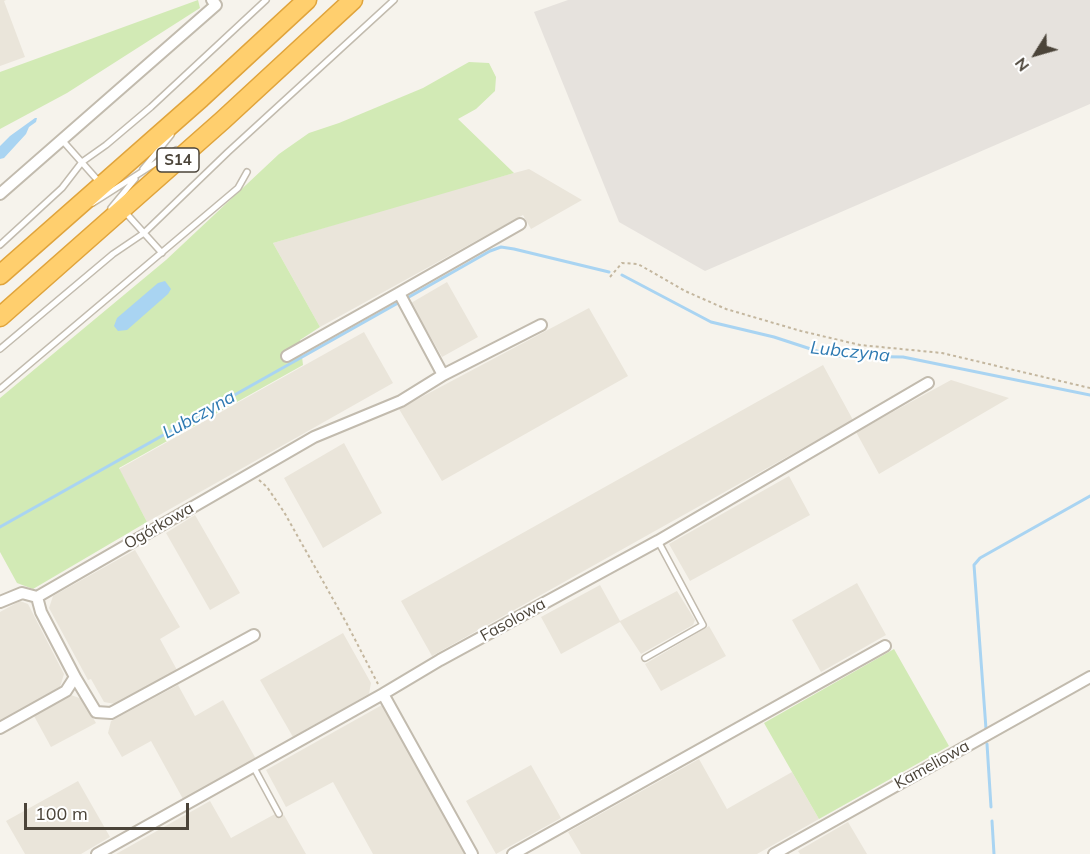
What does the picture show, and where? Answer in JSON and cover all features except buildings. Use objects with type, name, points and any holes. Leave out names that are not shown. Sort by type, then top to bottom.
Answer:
[{"type":"highway","name":"S14","points":[[0,275],[201,98],[307,0]]},
{"type":"highway","name":"S14","points":[[0,317],[123,210],[353,0]]},
{"type":"street","points":[[0,194],[216,2]]},
{"type":"street","points":[[287,356],[520,224]]},
{"type":"street","points":[[399,292],[443,375]]},
{"type":"street","name":"Ogórkowa","points":[[36,597],[314,437],[401,400],[443,375],[541,325]]},
{"type":"street","name":"Fasolowa","points":[[97,854],[658,540],[928,383]]},
{"type":"street","points":[[0,602],[22,593],[36,597],[41,612],[96,712],[111,713],[254,635]]},
{"type":"street","points":[[513,854],[885,646]]},
{"type":"street","points":[[0,728],[66,691],[75,677]]},
{"type":"street","name":"Kameliowa","points":[[774,854],[1090,677]]},
{"type":"street","points":[[383,694],[472,854]]},
{"type":"lane","points":[[0,245],[62,188],[82,162],[151,107],[266,0]]},
{"type":"lane","points":[[0,349],[113,254],[144,233],[228,152],[394,0]]},
{"type":"lane","points":[[75,252],[201,98]]},
{"type":"lane","points":[[55,228],[223,120]]},
{"type":"lane","points":[[62,140],[103,185]]},
{"type":"lane","points":[[0,389],[238,188],[247,172]]},
{"type":"lane","points":[[123,210],[162,253]]},
{"type":"lane","points":[[645,658],[703,625],[658,540]]},
{"type":"lane","points":[[253,766],[279,814]]},
{"type":"path","points":[[610,277],[622,262],[638,264],[685,291],[726,309],[801,331],[860,345],[942,353],[1090,388]]},
{"type":"path","points":[[249,474],[267,487],[284,512],[347,624],[383,694]]},
{"type":"shaded area","points":[[0,0],[6,0],[4,1],[25,57],[0,66]]},
{"type":"shaded area","points":[[568,0],[1090,0],[1090,104],[705,271],[619,222],[534,12]]},
{"type":"shaded area","points":[[529,169],[582,200],[531,229],[523,215],[320,327],[273,243],[451,190]]},
{"type":"shaded area","points":[[447,282],[478,337],[442,357],[411,303]]},
{"type":"shaded area","points":[[589,308],[628,376],[442,481],[399,409]]},
{"type":"shaded area","points":[[364,332],[393,383],[147,522],[119,469]]},
{"type":"shaded area","points":[[823,365],[853,420],[432,656],[401,601]]},
{"type":"shaded area","points":[[951,380],[1009,398],[879,474],[856,432]]},
{"type":"shaded area","points":[[344,443],[382,513],[323,548],[284,478]]},
{"type":"shaded area","points":[[789,476],[810,515],[690,581],[669,544]]},
{"type":"shaded area","points":[[195,515],[240,593],[210,610],[166,533]]},
{"type":"shaded area","points":[[135,550],[180,627],[160,639],[177,670],[115,704],[104,702],[91,679],[88,680],[49,608],[53,596]]},
{"type":"shaded area","points":[[857,583],[886,635],[821,672],[792,620]]},
{"type":"shaded area","points":[[600,585],[620,621],[677,591],[695,620],[693,625],[641,654],[620,622],[561,654],[541,617]]},
{"type":"shaded area","points":[[20,601],[28,604],[64,674],[60,687],[0,721],[0,612]]},
{"type":"shaded area","points":[[709,626],[726,656],[661,691],[645,664]]},
{"type":"shaded area","points":[[343,633],[371,683],[369,694],[293,737],[260,680]]},
{"type":"shaded area","points":[[178,685],[195,716],[223,700],[256,759],[183,799],[151,741],[122,757],[108,733],[111,721]]},
{"type":"shaded area","points":[[71,695],[82,699],[96,723],[51,747],[34,716]]},
{"type":"shaded area","points":[[382,705],[466,854],[373,854],[333,782],[286,807],[266,770]]},
{"type":"shaded area","points":[[699,759],[727,809],[792,772],[819,819],[757,854],[581,854],[568,832]]},
{"type":"shaded area","points":[[531,765],[561,818],[496,854],[466,801]]},
{"type":"shaded area","points":[[78,781],[110,837],[81,854],[25,854],[6,821]]},
{"type":"shaded area","points":[[210,801],[231,838],[275,814],[278,818],[284,815],[306,854],[116,854]]},
{"type":"shaded area","points":[[848,822],[867,854],[800,854],[798,851]]},
{"type":"green space","points":[[198,0],[200,8],[67,93],[0,129],[0,72]]},
{"type":"green space","points":[[469,62],[489,63],[496,77],[495,91],[476,109],[458,119],[514,173],[273,243],[320,327],[300,340],[303,365],[119,468],[147,522],[33,589],[17,583],[0,552],[0,398],[166,260],[279,154],[309,133],[423,88]]},
{"type":"green space","points":[[894,649],[949,746],[819,819],[764,723]]},
{"type":"water","points":[[37,118],[36,122],[29,127],[26,134],[4,158],[0,159],[0,146]]},
{"type":"water","points":[[165,281],[171,289],[168,294],[127,330],[118,331],[114,326],[117,318],[158,283]]},
{"type":"waterway","name":"Lubczyna","points":[[409,297],[501,247],[609,272]]},
{"type":"waterway","name":"Lubczyna","points":[[622,275],[711,322],[774,337],[823,353],[835,356],[903,357],[1090,395]]},
{"type":"waterway","name":"Lubczyna","points":[[0,527],[398,303]]},
{"type":"waterway","points":[[986,729],[974,565],[980,558],[1090,496]]},
{"type":"waterway","points":[[987,744],[991,807]]},
{"type":"waterway","points":[[992,821],[994,854]]}]
